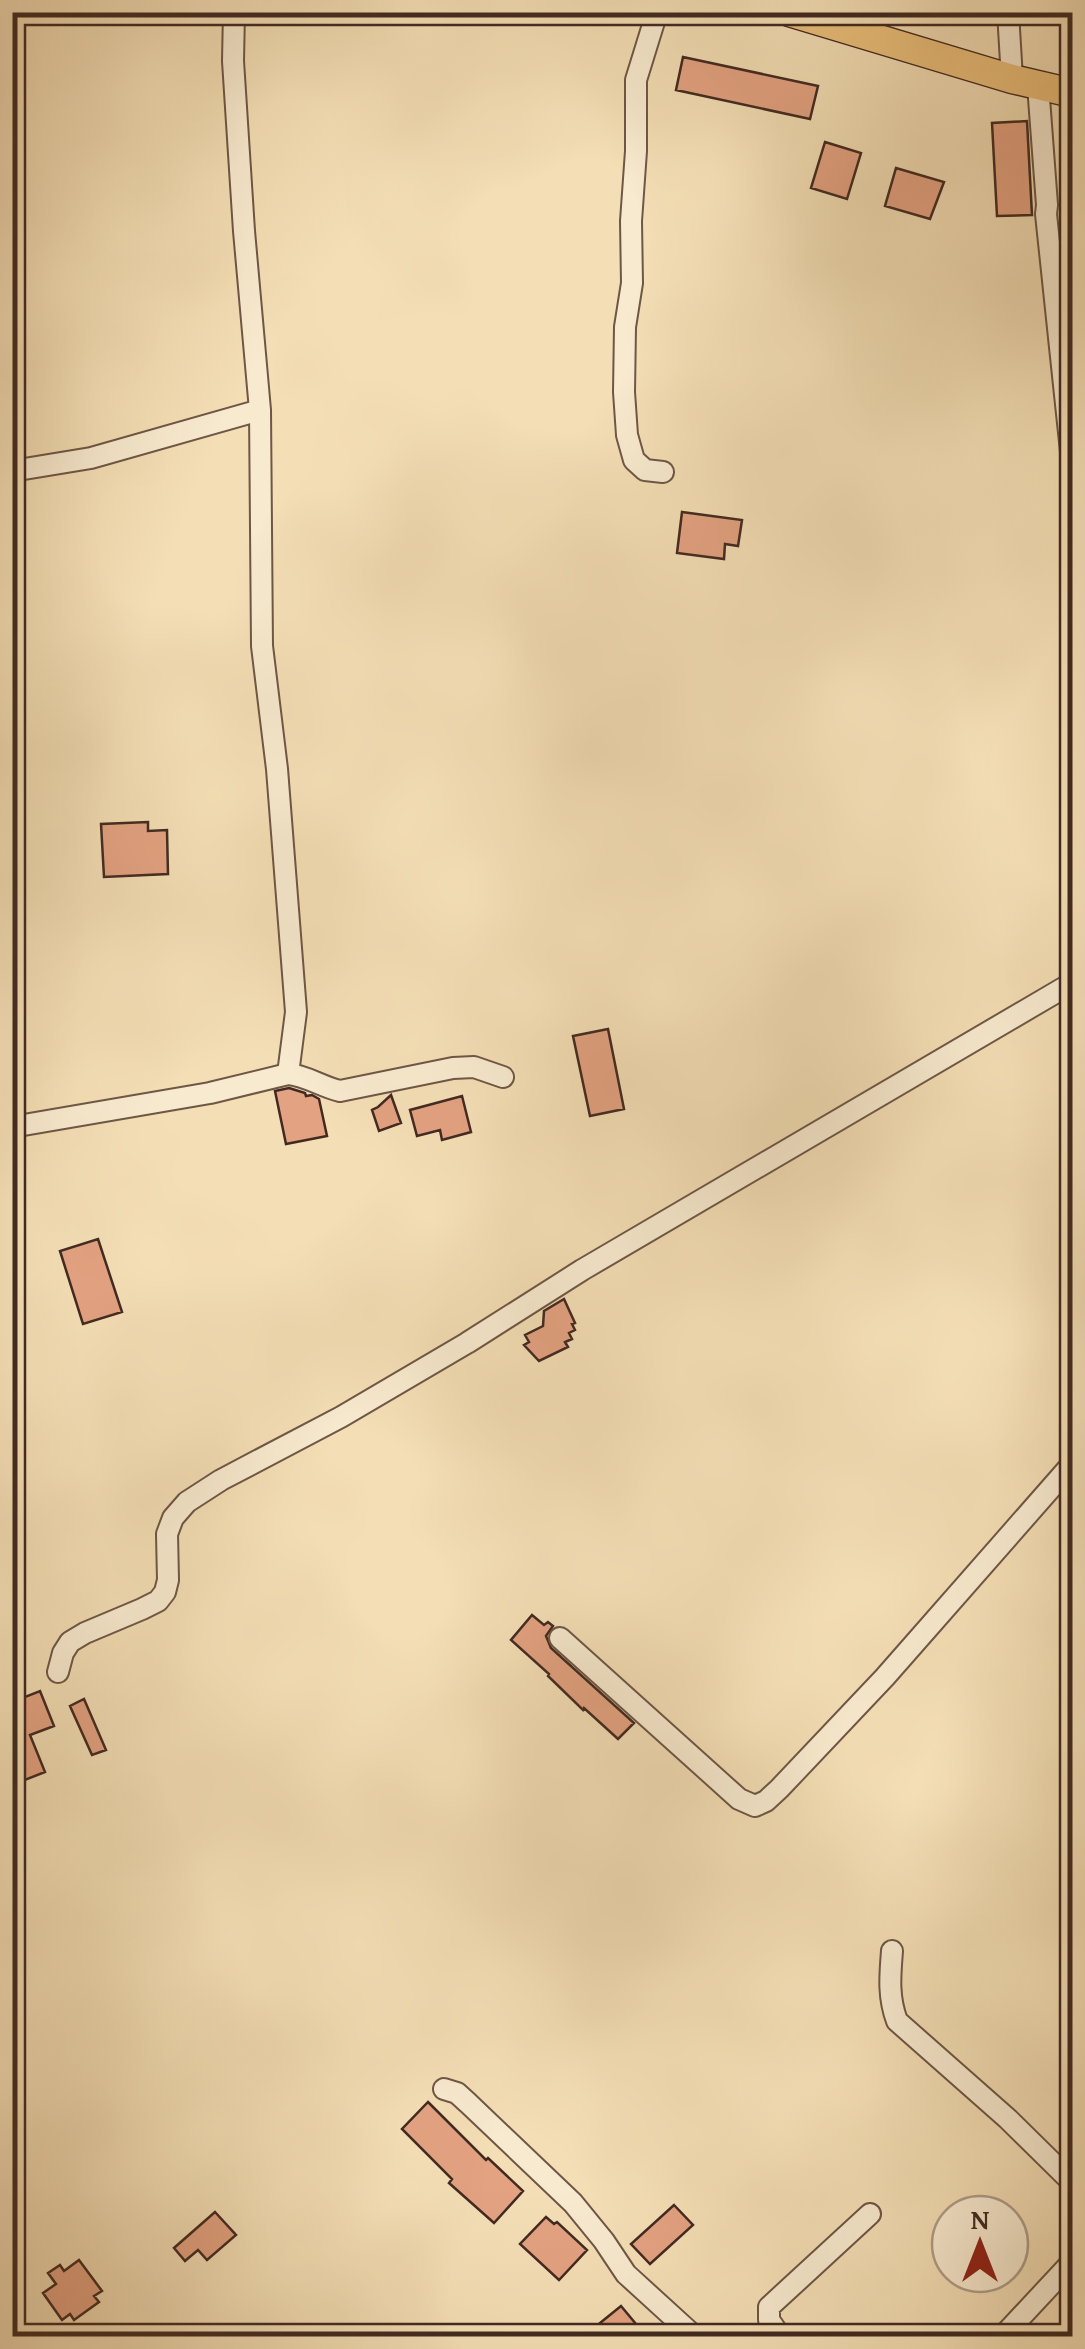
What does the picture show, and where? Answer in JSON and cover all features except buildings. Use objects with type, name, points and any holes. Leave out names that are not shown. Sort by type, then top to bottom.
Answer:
[{"type":"main road","points":[[789,12],[1072,93]]},
{"type":"street","points":[[234,12],[243,212],[260,410],[262,646],[296,1012],[288,1074]]},
{"type":"street","points":[[657,12],[636,80],[632,283],[625,327],[624,392],[627,434],[634,460],[645,470],[663,472]]},
{"type":"street","points":[[1008,12],[1048,206],[1072,461]]},
{"type":"street","points":[[12,471],[91,458],[260,410]]},
{"type":"street","points":[[58,1672],[70,1642],[158,1601],[165,1592],[167,1534],[173,1518],[187,1502],[341,1417],[582,1270],[1072,983]]},
{"type":"street","points":[[12,1127],[210,1093],[288,1074],[340,1091],[454,1068],[474,1068],[503,1077]]},
{"type":"street","points":[[560,1638],[738,1799],[755,1806],[780,1789],[885,1677],[1072,1464]]},
{"type":"street","points":[[892,1951],[891,2006],[898,2021],[1072,2182]]},
{"type":"street","points":[[444,2089],[468,2102],[573,2204],[626,2274],[694,2336]]},
{"type":"street","points":[[780,2336],[769,2320],[769,2307],[870,2214]]},
{"type":"street","points":[[1004,2336],[1072,2262]]}]
